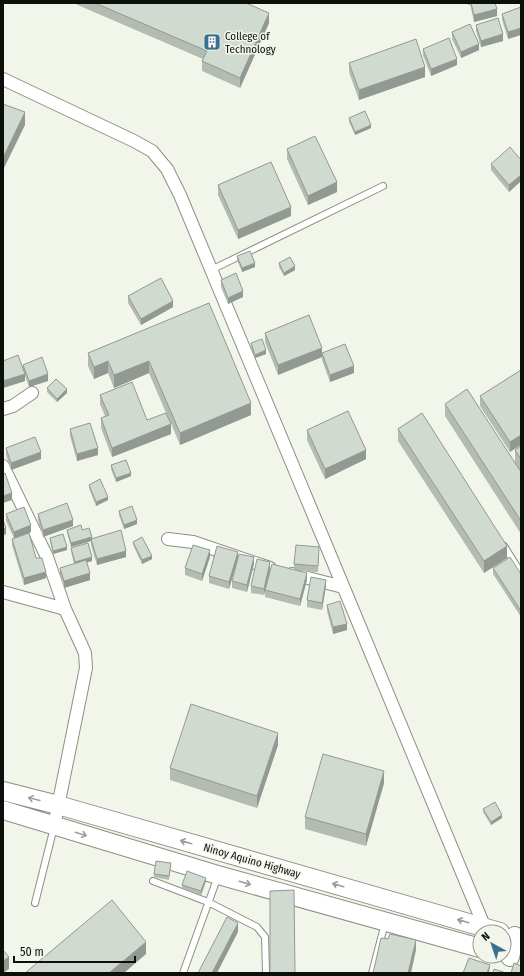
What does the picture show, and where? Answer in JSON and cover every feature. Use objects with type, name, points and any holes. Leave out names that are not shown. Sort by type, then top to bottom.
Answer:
[{"type":"main road","name":"Ninoy Aquino Highway","points":[[3,791],[58,805],[473,924]]},
{"type":"main road","name":"Ninoy Aquino Highway","points":[[3,810],[218,875],[385,923],[472,946]]},
{"type":"main road","points":[[403,928],[409,906]]},
{"type":"street","points":[[3,79],[134,140],[152,151],[168,169],[343,587],[501,924]]},
{"type":"street","points":[[3,409],[13,406],[32,393]]},
{"type":"street","points":[[3,466],[47,557],[64,609],[85,653],[86,668],[54,826]]},
{"type":"street","points":[[168,539],[194,542],[309,580],[343,587]]},
{"type":"street","points":[[3,592],[64,609]]},
{"type":"lane","points":[[211,270],[383,186]]},
{"type":"lane","points":[[500,539],[521,573]]},
{"type":"lane","points":[[35,903],[54,826]]},
{"type":"lane","points":[[183,973],[218,875]]},
{"type":"lane","points":[[153,881],[208,902],[257,927],[265,937],[266,973]]},
{"type":"lane","points":[[372,973],[385,923]]},
{"type":"building","name":"College of Technology","points":[[95,3],[246,3],[269,13],[240,78],[202,61],[207,51]]},
{"type":"building","points":[[471,3],[495,3],[497,9],[474,15]]},
{"type":"building","points":[[521,7],[521,28],[508,32],[502,14]]},
{"type":"building","points":[[498,18],[503,34],[481,41],[476,25]]},
{"type":"building","points":[[470,24],[479,44],[461,52],[452,32]]},
{"type":"building","points":[[449,38],[457,59],[431,69],[423,49]]},
{"type":"building","points":[[416,39],[425,67],[359,90],[349,63]]},
{"type":"building","points":[[3,104],[25,112],[3,158]]},
{"type":"building","points":[[365,111],[371,125],[355,132],[349,118]]},
{"type":"building","points":[[315,136],[337,182],[308,196],[287,149]]},
{"type":"building","points":[[510,147],[521,160],[521,175],[509,185],[491,164]]},
{"type":"building","points":[[271,162],[291,207],[238,230],[218,185]]},
{"type":"building","points":[[250,251],[255,263],[242,268],[237,256]]},
{"type":"building","points":[[290,257],[295,266],[284,273],[279,263]]},
{"type":"building","points":[[236,273],[243,291],[228,298],[221,280]]},
{"type":"building","points":[[161,278],[173,301],[141,319],[128,296]]},
{"type":"building","points":[[209,303],[251,403],[180,433],[149,361],[114,375],[108,361],[94,367],[88,353]]},
{"type":"building","points":[[309,315],[322,348],[278,365],[265,333]]},
{"type":"building","points":[[262,339],[266,350],[255,355],[251,343]]},
{"type":"building","points":[[345,344],[354,366],[330,375],[322,353]]},
{"type":"building","points":[[18,355],[25,374],[3,381],[3,361]]},
{"type":"building","points":[[42,357],[48,374],[29,381],[23,365]]},
{"type":"building","points":[[521,370],[521,435],[510,442],[480,396]]},
{"type":"building","points":[[56,379],[67,389],[57,399],[47,388]]},
{"type":"building","points":[[132,382],[147,420],[166,413],[171,424],[112,448],[101,418],[109,415],[100,395]]},
{"type":"building","points":[[467,389],[521,472],[521,521],[445,404]]},
{"type":"building","points":[[348,411],[366,450],[325,469],[307,430]]},
{"type":"building","points":[[422,413],[507,546],[484,561],[398,429]]},
{"type":"building","points":[[90,423],[98,448],[77,454],[70,429]]},
{"type":"building","points":[[35,437],[41,452],[11,463],[6,448]]},
{"type":"building","points":[[521,446],[521,459],[515,450]]},
{"type":"building","points":[[126,460],[131,473],[116,478],[111,465]]},
{"type":"building","points":[[5,473],[12,493],[3,496],[3,474]]},
{"type":"building","points":[[100,479],[108,497],[96,502],[89,485]]},
{"type":"building","points":[[67,503],[73,520],[43,530],[38,514]]},
{"type":"building","points":[[132,506],[137,520],[124,525],[119,511]]},
{"type":"building","points":[[24,507],[31,525],[14,532],[6,514]]},
{"type":"building","points":[[3,520],[6,528],[3,529]]},
{"type":"building","points":[[81,525],[82,530],[89,528],[92,537],[71,543],[67,530]]},
{"type":"building","points":[[121,530],[126,551],[97,559],[91,539]]},
{"type":"building","points":[[29,533],[36,558],[42,558],[46,572],[24,578],[12,539]]},
{"type":"building","points":[[63,534],[67,547],[53,551],[50,538]]},
{"type":"building","points":[[142,537],[152,556],[142,560],[133,542]]},
{"type":"building","points":[[88,543],[92,557],[75,562],[71,548]]},
{"type":"building","points":[[193,545],[210,550],[202,574],[185,568]]},
{"type":"building","points":[[296,545],[319,547],[318,566],[294,564]]},
{"type":"building","points":[[217,546],[238,552],[229,582],[209,576]]},
{"type":"building","points":[[239,554],[254,557],[247,585],[232,581]]},
{"type":"building","points":[[510,557],[521,574],[521,611],[493,568]]},
{"type":"building","points":[[257,559],[270,562],[264,589],[251,586]]},
{"type":"building","points":[[86,560],[90,573],[64,581],[60,568]]},
{"type":"building","points":[[272,564],[307,573],[300,599],[265,590]]},
{"type":"building","points":[[311,577],[326,580],[322,603],[307,600]]},
{"type":"building","points":[[340,601],[347,624],[333,627],[327,605]]},
{"type":"building","points":[[191,704],[278,733],[257,796],[170,768]]},
{"type":"building","points":[[323,754],[384,771],[366,834],[305,817]]},
{"type":"building","points":[[495,802],[502,815],[491,822],[483,809]]},
{"type":"building","points":[[156,861],[171,863],[169,876],[154,874]]},
{"type":"building","points":[[187,871],[206,878],[201,891],[182,885]]},
{"type":"building","points":[[294,890],[295,973],[270,973],[270,891]]},
{"type":"building","points":[[112,900],[146,942],[109,973],[25,973]]},
{"type":"building","points":[[227,917],[238,923],[212,973],[198,973]]},
{"type":"building","points":[[390,934],[416,940],[408,973],[373,973],[381,938],[388,939]]},
{"type":"building","points":[[3,950],[9,957],[3,961]]},
{"type":"building","points":[[469,958],[472,959],[472,964],[490,965],[487,973],[463,973]]},
{"type":"building","points":[[514,963],[521,966],[521,973],[511,973]]},
{"type":"building","points":[[494,969],[506,973],[493,973]]},
{"type":"place","name":"College of Technology","points":[[212,42]]}]
